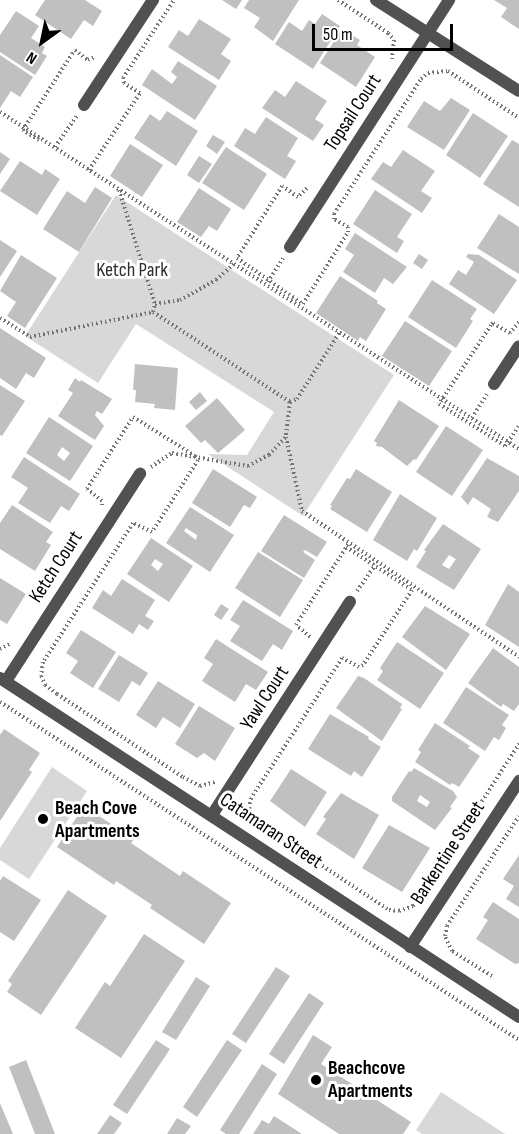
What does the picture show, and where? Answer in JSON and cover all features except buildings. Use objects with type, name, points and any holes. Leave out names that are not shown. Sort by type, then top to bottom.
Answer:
[{"type":"street","points":[[84,105],[153,0]]},
{"type":"street","points":[[376,0],[519,91]]},
{"type":"street","name":"Topsail Court","points":[[290,247],[449,0]]},
{"type":"street","points":[[494,384],[519,346]]},
{"type":"street","name":"Ketch Court","points":[[3,680],[140,474]]},
{"type":"street","name":"Yawl Court","points":[[212,815],[350,602]]},
{"type":"street","name":"Catamaran Street","points":[[3,680],[519,1017]]},
{"type":"street","name":"Barkentine Street","points":[[410,946],[519,781]]},
{"type":"path","points":[[55,147],[84,105]]},
{"type":"path","points":[[0,112],[519,449]]},
{"type":"path","points":[[119,189],[154,304],[153,312]]},
{"type":"path","points":[[266,285],[290,247]]},
{"type":"path","points":[[154,304],[180,300],[216,280],[234,264]]},
{"type":"path","points":[[0,318],[30,337],[153,312],[290,402]]},
{"type":"path","points":[[290,402],[297,399],[340,332]]},
{"type":"path","points":[[472,418],[494,384]]},
{"type":"path","points":[[290,402],[286,437],[302,512],[376,564],[519,657]]},
{"type":"path","points":[[95,515],[102,501],[87,489],[133,417],[198,460],[152,532],[133,523],[43,662],[41,676],[45,685],[183,777],[200,786],[209,786],[219,780]]},
{"type":"path","points":[[140,474],[172,453],[248,466],[269,455],[286,437]]},
{"type":"path","points":[[309,642],[311,638],[296,624],[348,545]]},
{"type":"path","points":[[350,602],[376,564]]},
{"type":"path","points":[[376,564],[412,590],[363,665],[359,667],[342,658],[251,798],[249,809],[255,822],[389,910],[399,911],[413,906],[421,896],[519,744]]},
{"type":"path","points":[[0,648],[9,645],[14,639]]},
{"type":"path","points":[[0,702],[519,1040]]},
{"type":"path","points":[[492,976],[452,951],[446,936],[447,926],[519,816]]},
{"type":"green space","name":"Ketch Park","points":[[116,195],[394,375],[303,516],[208,454],[247,455],[274,412],[136,324],[98,383],[25,336]]},
{"type":"green space","name":"Beach Cove Apartments","points":[[52,767],[87,791],[29,879],[0,860],[0,848]]},
{"type":"green space","points":[[441,1092],[505,1134],[422,1134],[416,1130]]},
{"type":"place","name":"Beach Cove Apartments","points":[[43,819]]},
{"type":"place","name":"Beachcove Apartments","points":[[316,1080]]}]
